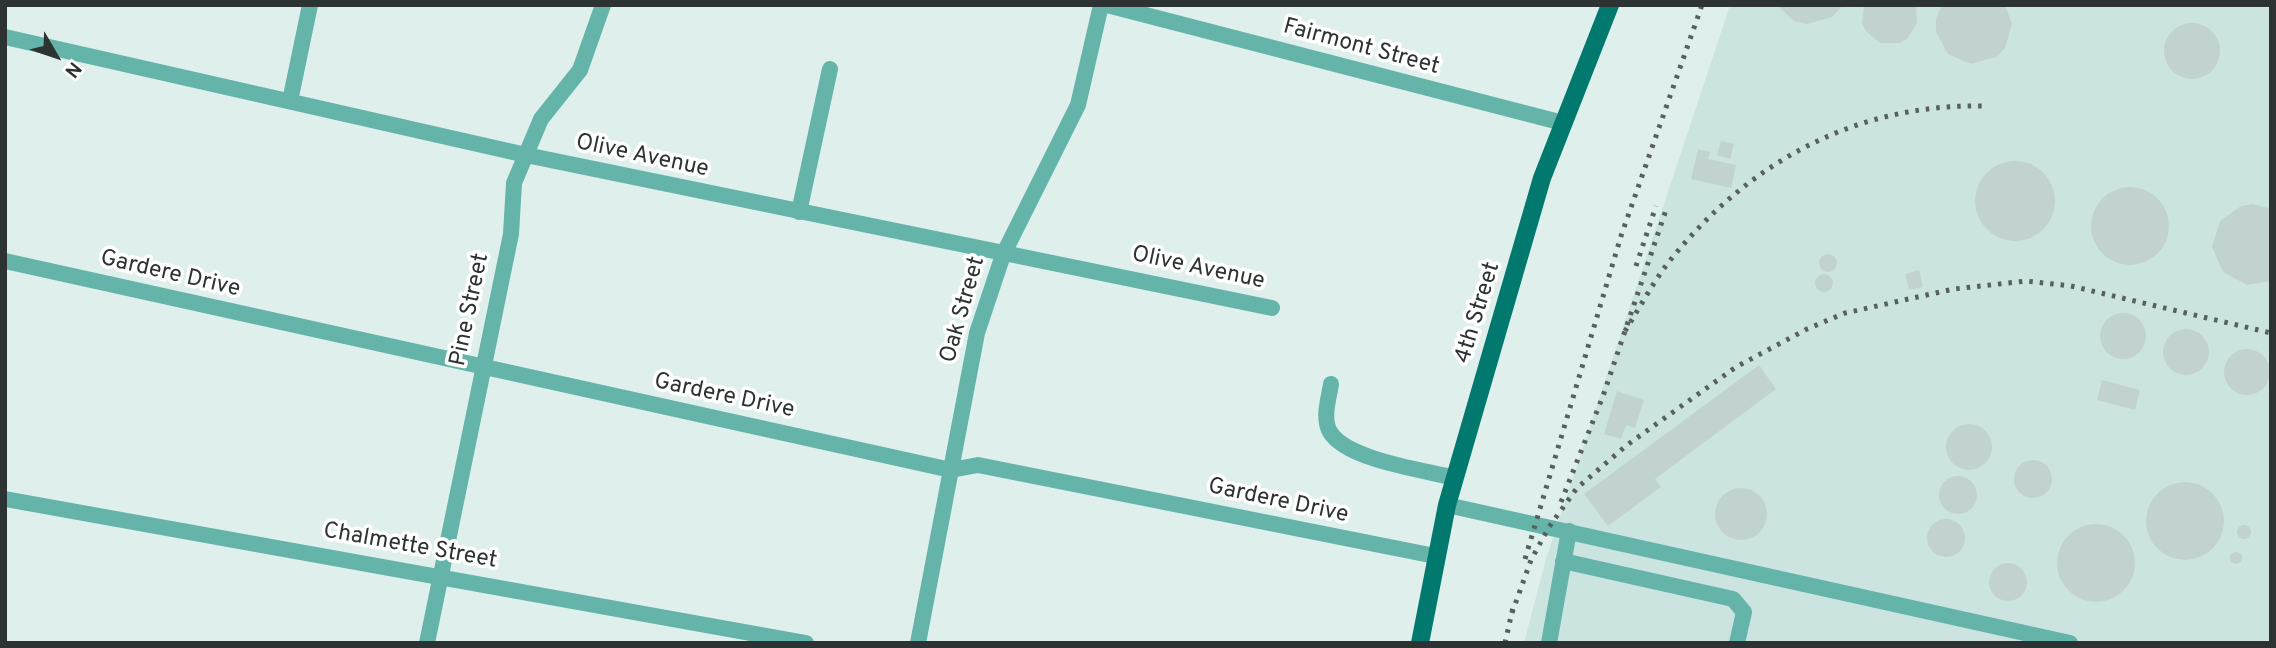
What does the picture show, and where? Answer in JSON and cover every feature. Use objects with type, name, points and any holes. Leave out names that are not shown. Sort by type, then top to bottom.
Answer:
[{"type":"main road","name":"4th Street","points":[[1420,643],[1447,505],[1542,178],[1610,5]]},
{"type":"street","points":[[289,101],[310,5]]},
{"type":"street","name":"Pine Street","points":[[428,643],[510,234],[514,183],[541,120],[580,70],[603,5]]},
{"type":"street","name":"Oak Street","points":[[918,643],[977,333],[1003,255],[1077,105],[1101,5]]},
{"type":"street","name":"Fairmont Street","points":[[1107,5],[1563,123]]},
{"type":"street","name":"Olive Avenue","points":[[5,37],[526,155],[1003,255],[1035,258],[1272,308]]},
{"type":"street","points":[[799,212],[830,69]]},
{"type":"street","name":"Gardere Drive","points":[[5,261],[483,369],[951,470],[978,466],[1435,556]]},
{"type":"street","points":[[1331,384],[1326,417],[1330,432],[1342,443],[1372,457],[1455,478]]},
{"type":"street","name":"Chalmette Street","points":[[5,499],[440,575],[806,643]]},
{"type":"street","points":[[1447,505],[2070,643]]},
{"type":"street","points":[[1549,643],[1569,531]]},
{"type":"street","points":[[1563,561],[1733,599],[1744,612],[1737,643]]},
{"type":"shaded area","points":[[1730,5],[2271,5],[2271,643],[1524,643],[1546,559]]},
{"type":"building","points":[[1777,5],[1843,5],[1832,17],[1807,24],[1794,21]]},
{"type":"building","points":[[1864,5],[1916,5],[1917,23],[1907,39],[1899,43],[1880,43],[1866,31],[1862,23]]},
{"type":"building","points":[[1942,5],[2005,5],[2012,24],[2005,48],[1996,57],[1971,64],[1948,54],[1936,32],[1936,19]]},
{"type":"building","points":[[2187,23],[2197,23],[2212,31],[2218,40],[2218,62],[2212,71],[2197,79],[2187,79],[2169,67],[2164,56],[2164,46],[2176,28]]},
{"type":"building","points":[[1721,141],[1734,144],[1730,159],[1717,155]]},
{"type":"building","points":[[1698,149],[1710,152],[1708,159],[1736,165],[1731,188],[1691,179]]},
{"type":"building","points":[[2015,161],[2030,164],[2043,173],[2052,186],[2055,201],[2052,216],[2043,229],[2030,238],[2015,241],[2000,238],[1987,229],[1978,216],[1975,201],[1978,186],[1987,173],[2000,164]]},
{"type":"building","points":[[2130,187],[2145,190],[2158,198],[2166,211],[2169,226],[2166,241],[2158,254],[2145,262],[2130,265],[2115,262],[2102,254],[2094,241],[2091,226],[2094,211],[2102,198],[2115,190]]},
{"type":"building","points":[[2253,204],[2271,209],[2271,281],[2247,285],[2223,272],[2212,247],[2220,221],[2241,206]]},
{"type":"building","points":[[1828,254],[1834,257],[1837,263],[1834,269],[1828,272],[1822,269],[1819,263],[1822,257]]},
{"type":"building","points":[[1919,270],[1923,287],[1909,290],[1905,274]]},
{"type":"building","points":[[1820,274],[1828,274],[1833,283],[1831,290],[1820,292],[1815,287],[1815,279]]},
{"type":"building","points":[[2123,313],[2139,320],[2146,336],[2139,352],[2123,359],[2107,352],[2100,336],[2107,320]]},
{"type":"building","points":[[2186,329],[2202,336],[2209,352],[2202,368],[2186,375],[2170,368],[2163,352],[2170,336]]},
{"type":"building","points":[[2247,349],[2263,356],[2270,372],[2263,388],[2247,395],[2231,388],[2224,372],[2231,356]]},
{"type":"building","points":[[1759,365],[1776,389],[1655,479],[1661,487],[1608,526],[1584,494]]},
{"type":"building","points":[[2102,380],[2140,390],[2135,410],[2097,400]]},
{"type":"building","points":[[1617,391],[1644,400],[1635,428],[1626,425],[1621,439],[1604,434]]},
{"type":"building","points":[[1969,424],[1985,431],[1992,447],[1985,463],[1969,470],[1953,463],[1946,447],[1953,431]]},
{"type":"building","points":[[2033,460],[2047,465],[2052,479],[2047,493],[2033,498],[2019,493],[2014,479],[2019,465]]},
{"type":"building","points":[[1958,476],[1971,482],[1977,495],[1971,508],[1958,514],[1945,508],[1939,495],[1945,482]]},
{"type":"building","points":[[2177,482],[2193,482],[2207,488],[2218,499],[2224,513],[2224,529],[2218,543],[2207,554],[2193,560],[2177,560],[2163,554],[2152,543],[2146,529],[2146,513],[2152,499],[2163,488]]},
{"type":"building","points":[[1741,488],[1751,490],[1759,496],[1765,504],[1765,524],[1759,532],[1751,538],[1741,540],[1731,538],[1723,532],[1717,524],[1715,514],[1717,504],[1723,496],[1731,490]]},
{"type":"building","points":[[1946,519],[1959,525],[1965,538],[1959,551],[1946,557],[1933,551],[1927,538],[1933,525]]},
{"type":"building","points":[[2088,524],[2104,524],[2118,530],[2129,541],[2135,555],[2135,571],[2129,585],[2118,596],[2104,602],[2088,602],[2074,596],[2063,585],[2057,571],[2057,555],[2063,541],[2074,530]]},
{"type":"building","points":[[2244,525],[2249,527],[2249,537],[2244,539],[2239,537],[2237,532],[2239,527]]},
{"type":"building","points":[[2236,552],[2242,558],[2236,564],[2230,558]]},
{"type":"building","points":[[2008,563],[2022,568],[2027,582],[2022,596],[2008,601],[1994,596],[1989,582],[1994,568]]},
{"type":"railway","points":[[1525,559],[1621,236],[1702,5]]},
{"type":"railway","points":[[1625,331],[1662,271],[1699,227],[1733,195],[1769,168],[1808,146],[1849,128],[1893,115],[1938,108],[1986,106]]},
{"type":"railway","points":[[1636,266],[1656,206]]},
{"type":"railway","points":[[1561,502],[1603,396],[1667,207]]},
{"type":"railway","points":[[1512,613],[1531,560],[1549,527],[1577,488],[1627,445],[1736,367],[1807,329],[1845,313],[1954,289],[2026,281],[2071,286],[2271,333]]},
{"type":"railway","points":[[1505,643],[1514,603]]}]
